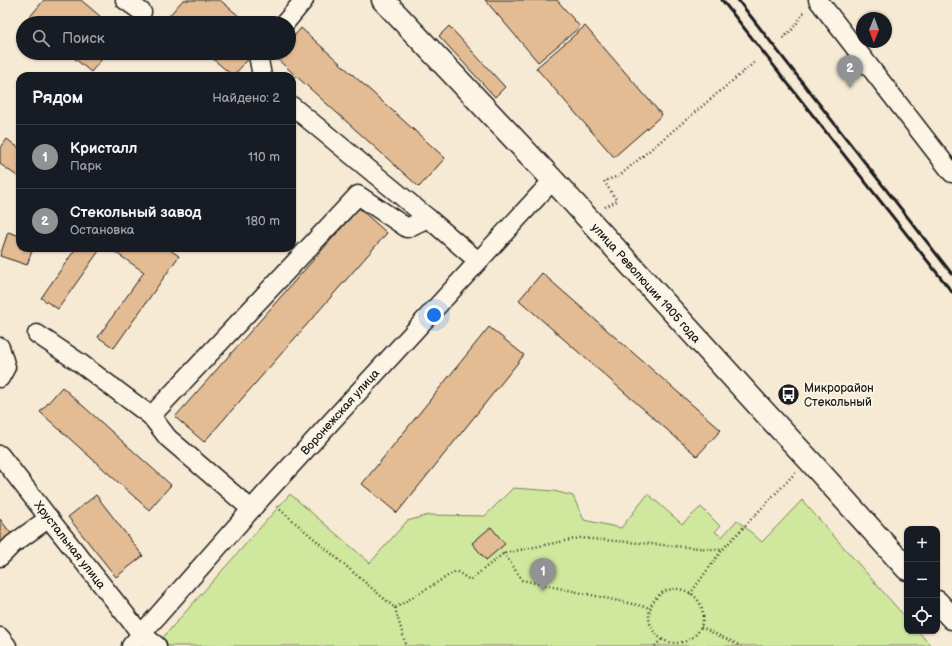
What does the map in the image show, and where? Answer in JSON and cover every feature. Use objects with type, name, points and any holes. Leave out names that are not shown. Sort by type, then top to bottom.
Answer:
[{"type":"main road","name":"улица Революции 1905 года","points":[[383,0],[553,180],[904,566]]},
{"type":"main road","points":[[940,605],[952,618]]},
{"type":"street","points":[[125,0],[142,12]]},
{"type":"street","points":[[291,16],[304,0]]},
{"type":"street","points":[[818,0],[952,173]]},
{"type":"street","points":[[259,60],[261,72]]},
{"type":"street","points":[[296,109],[478,261]]},
{"type":"street","name":"Воронежская улица","points":[[136,640],[251,509],[553,180]]},
{"type":"street","points":[[151,416],[358,195],[407,228],[428,218]]},
{"type":"street","points":[[37,334],[80,363],[151,416],[168,438],[251,509]]},
{"type":"street","points":[[0,347],[6,367],[0,378]]},
{"type":"street","name":"Хрустальная улица","points":[[0,455],[49,518],[136,640],[156,646]]},
{"type":"street","points":[[0,557],[14,544],[49,518]]},
{"type":"street","points":[[0,637],[7,646]]},
{"type":"path","points":[[782,38],[793,29],[804,12]]},
{"type":"path","points":[[605,207],[617,201],[604,181],[619,176],[756,61]]},
{"type":"path","points":[[690,594],[722,550],[798,471]]},
{"type":"path","points":[[264,495],[395,608],[406,646]]},
{"type":"path","points":[[395,608],[456,571],[470,580],[504,553],[580,538],[722,550]]},
{"type":"path","points":[[504,553],[522,580],[650,608]]},
{"type":"path","points":[[672,590],[681,590],[690,594],[697,600],[702,608],[703,618],[701,627],[688,641],[678,643],[669,642],[659,637],[652,629],[649,618],[650,608],[656,599],[663,593],[672,590]]},
{"type":"path","points":[[701,627],[741,646]]},
{"type":"path","points":[[655,646],[662,639]]},
{"type":"green space","points":[[513,488],[554,491],[573,496],[584,520],[621,528],[648,494],[682,524],[701,507],[720,526],[715,532],[722,537],[737,520],[762,542],[802,500],[904,616],[904,634],[921,634],[931,646],[160,646],[157,644],[290,494],[370,563],[407,521],[429,515],[485,516]]},
{"type":"building","points":[[44,0],[81,0],[100,16],[31,16]]},
{"type":"building","points":[[183,0],[220,0],[239,16],[169,16]]},
{"type":"building","points":[[485,0],[557,0],[580,27],[538,62]]},
{"type":"building","points":[[449,26],[505,87],[495,97],[439,36]]},
{"type":"building","points":[[585,26],[662,115],[614,157],[536,68]]},
{"type":"building","points":[[301,28],[445,158],[419,187],[296,76],[296,72],[292,72],[278,60],[296,60],[296,34]]},
{"type":"building","points":[[76,60],[101,60],[91,72]]},
{"type":"building","points":[[214,60],[248,60],[237,72],[228,72]]},
{"type":"building","points":[[7,139],[16,146],[16,175],[0,164],[0,149]]},
{"type":"building","points":[[359,208],[387,233],[204,442],[175,417]]},
{"type":"building","points":[[8,232],[16,235],[16,252],[32,252],[27,265],[0,256]]},
{"type":"building","points":[[73,252],[98,252],[58,309],[41,298]]},
{"type":"building","points":[[115,252],[173,252],[179,256],[114,348],[98,337],[144,272]]},
{"type":"building","points":[[542,273],[721,430],[697,456],[519,300]]},
{"type":"building","points":[[489,327],[524,355],[397,513],[362,484]]},
{"type":"building","points":[[62,387],[171,485],[149,510],[40,412]]},
{"type":"building","points":[[96,495],[143,556],[116,577],[68,517]]},
{"type":"building","points":[[0,519],[12,535],[0,544]]},
{"type":"building","points":[[491,527],[505,544],[486,560],[472,543]]},
{"type":"railway","points":[[722,0],[952,292]]},
{"type":"railway","points":[[738,0],[952,274]]},
{"type":"place","name":"Стекольный завод","points":[[850,88]]},
{"type":"place","name":"Микрорайон Стекольный","points":[[788,395]]},
{"type":"place","name":"Кристалл","points":[[543,591]]}]
